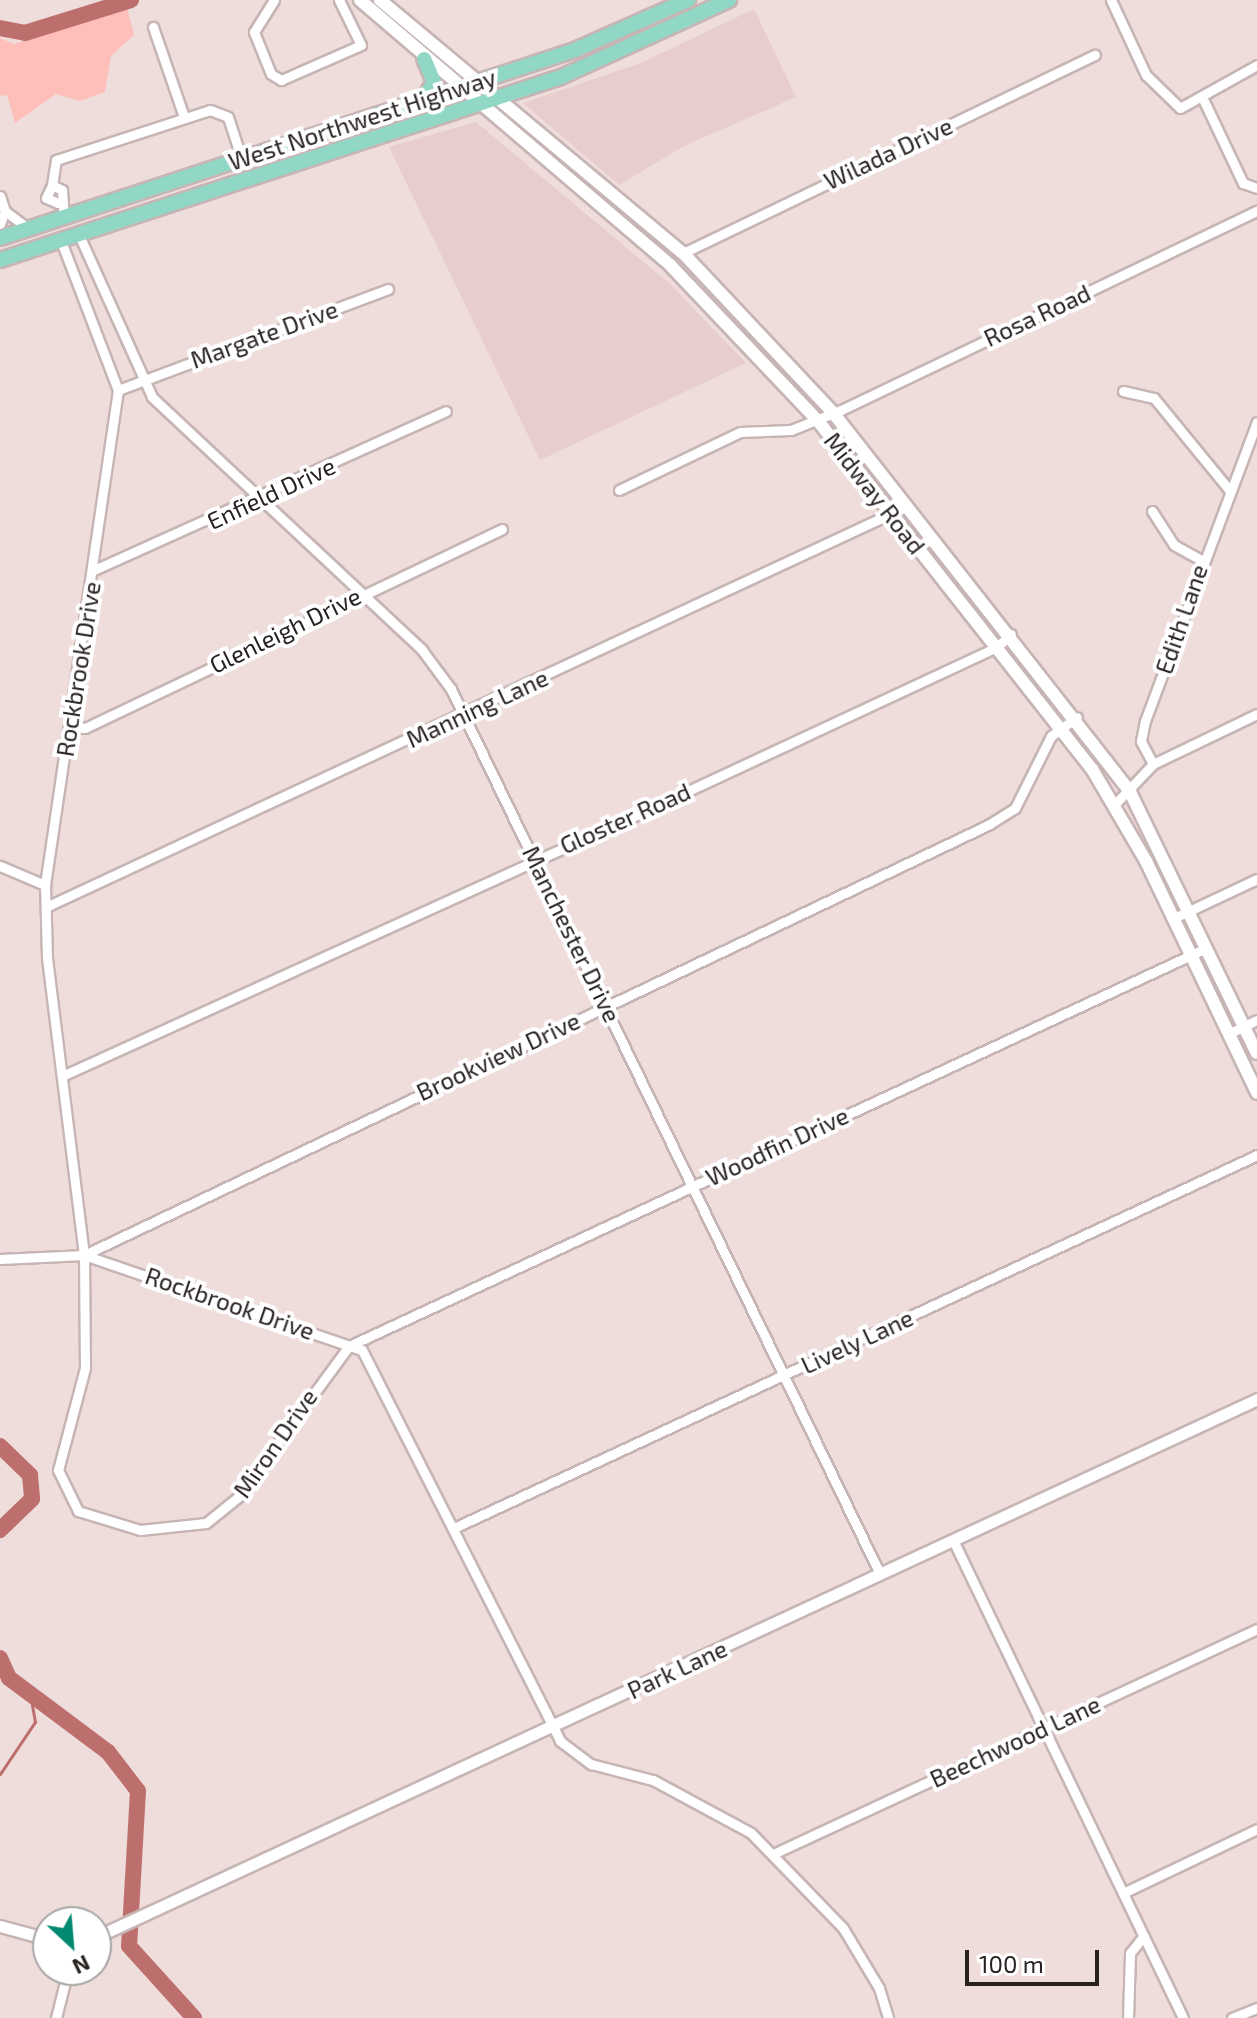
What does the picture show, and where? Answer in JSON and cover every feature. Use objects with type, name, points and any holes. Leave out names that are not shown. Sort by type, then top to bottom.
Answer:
[{"type":"main road","name":"Midway Road","points":[[360,0],[424,59],[671,266],[818,421],[997,647],[1115,804],[1192,954],[1257,1093]]},
{"type":"main road","name":"Midway Road","points":[[380,0],[683,253],[834,414],[905,507],[1077,717],[1130,792],[1257,1053]]},
{"type":"main road","name":"West Northwest Highway","points":[[0,238],[478,83],[619,34],[688,0]]},
{"type":"main road","points":[[670,32],[670,21],[702,0]]},
{"type":"main road","name":"West Northwest Highway","points":[[0,260],[495,98],[670,32],[729,0]]},
{"type":"main road","points":[[421,102],[434,82],[424,59]]},
{"type":"main road","points":[[592,200],[605,186]]},
{"type":"main road","points":[[64,218],[79,235]]},
{"type":"main road","points":[[61,241],[64,218]]},
{"type":"main road","points":[[671,266],[683,253]]},
{"type":"street","points":[[274,0],[254,32],[271,74],[281,80],[357,50],[361,39],[343,1]]},
{"type":"street","points":[[1111,0],[1146,75],[1180,108],[1204,101],[1257,65]]},
{"type":"street","points":[[153,27],[184,117]]},
{"type":"street","name":"Wilada Drive","points":[[683,253],[1095,55]]},
{"type":"street","points":[[1204,101],[1243,183],[1257,188]]},
{"type":"street","points":[[64,218],[58,203],[62,190],[52,185],[56,160],[184,117],[221,109],[242,160]]},
{"type":"street","points":[[0,196],[5,211],[29,229]]},
{"type":"street","points":[[0,224],[5,211]]},
{"type":"street","name":"Rosa Road","points":[[619,490],[740,432],[818,421],[1257,211]]},
{"type":"street","points":[[79,235],[141,382],[118,390]]},
{"type":"street","name":"Rockbrook Drive","points":[[61,241],[118,390],[94,570],[45,885],[62,1076],[84,1255],[349,1346],[371,1363],[456,1527],[553,1726],[579,1758],[698,1799],[773,1854],[862,1956],[888,2018]]},
{"type":"street","name":"Margate Drive","points":[[141,382],[388,289]]},
{"type":"street","name":"Manchester Drive","points":[[141,382],[260,500],[422,650],[465,714],[880,1574]]},
{"type":"street","points":[[1123,391],[1154,398],[1230,491]]},
{"type":"street","name":"Enfield Drive","points":[[94,570],[260,500],[446,411]]},
{"type":"street","name":"Edith Lane","points":[[1153,764],[1141,741],[1145,721],[1201,560],[1257,422]]},
{"type":"street","name":"Manning Lane","points":[[48,906],[905,507]]},
{"type":"street","points":[[1152,511],[1174,545],[1201,560]]},
{"type":"street","name":"Glenleigh Drive","points":[[68,727],[85,728],[362,593],[502,529]]},
{"type":"street","name":"Gloster Road","points":[[62,1076],[997,647],[1011,634]]},
{"type":"street","points":[[1115,804],[1130,792],[1153,764],[1257,714]]},
{"type":"street","name":"Brookview Drive","points":[[0,1259],[84,1255],[1003,817],[1060,731],[1077,717]]},
{"type":"street","points":[[0,866],[45,885]]},
{"type":"street","points":[[1174,918],[1257,879]]},
{"type":"street","name":"Woodfin Drive","points":[[349,1346],[1206,948]]},
{"type":"street","points":[[1228,1034],[1257,1020]]},
{"type":"street","name":"Lively Lane","points":[[456,1527],[1257,1155]]},
{"type":"street","name":"Miron Drive","points":[[84,1255],[85,1368],[58,1470],[67,1501],[103,1522],[174,1532],[223,1513],[349,1346]]},
{"type":"street","name":"Park Lane","points":[[112,1932],[1257,1399]]},
{"type":"street","points":[[953,1540],[1183,2018]]},
{"type":"street","name":"Beechwood Lane","points":[[773,1854],[1257,1629]]},
{"type":"street","points":[[1123,1893],[1257,1829]]},
{"type":"street","points":[[0,1926],[32,1935]]},
{"type":"street","points":[[1128,2018],[1130,1953],[1144,1936]]},
{"type":"street","points":[[56,2018],[64,1986]]},
{"type":"street","points":[[1232,2018],[1257,2008]]},
{"type":"shaded area","points":[[127,7],[134,35],[111,56],[105,92],[80,101],[56,94],[15,123],[7,95],[0,96],[0,38],[14,44]]},
{"type":"shaded area","points":[[754,9],[796,97],[684,146],[619,185],[523,103],[641,63]]},
{"type":"shaded area","points":[[476,122],[670,284],[746,363],[540,460],[389,147]]},
{"type":"waterway","points":[[0,28],[25,33],[131,0]]},
{"type":"waterway","points":[[0,1446],[30,1475],[32,1499],[0,1530]]},
{"type":"waterway","points":[[0,1658],[9,1678],[108,1752],[138,1791],[129,1946],[194,2018]]},
{"type":"waterway","points":[[0,1774],[35,1722],[30,1694]]}]
